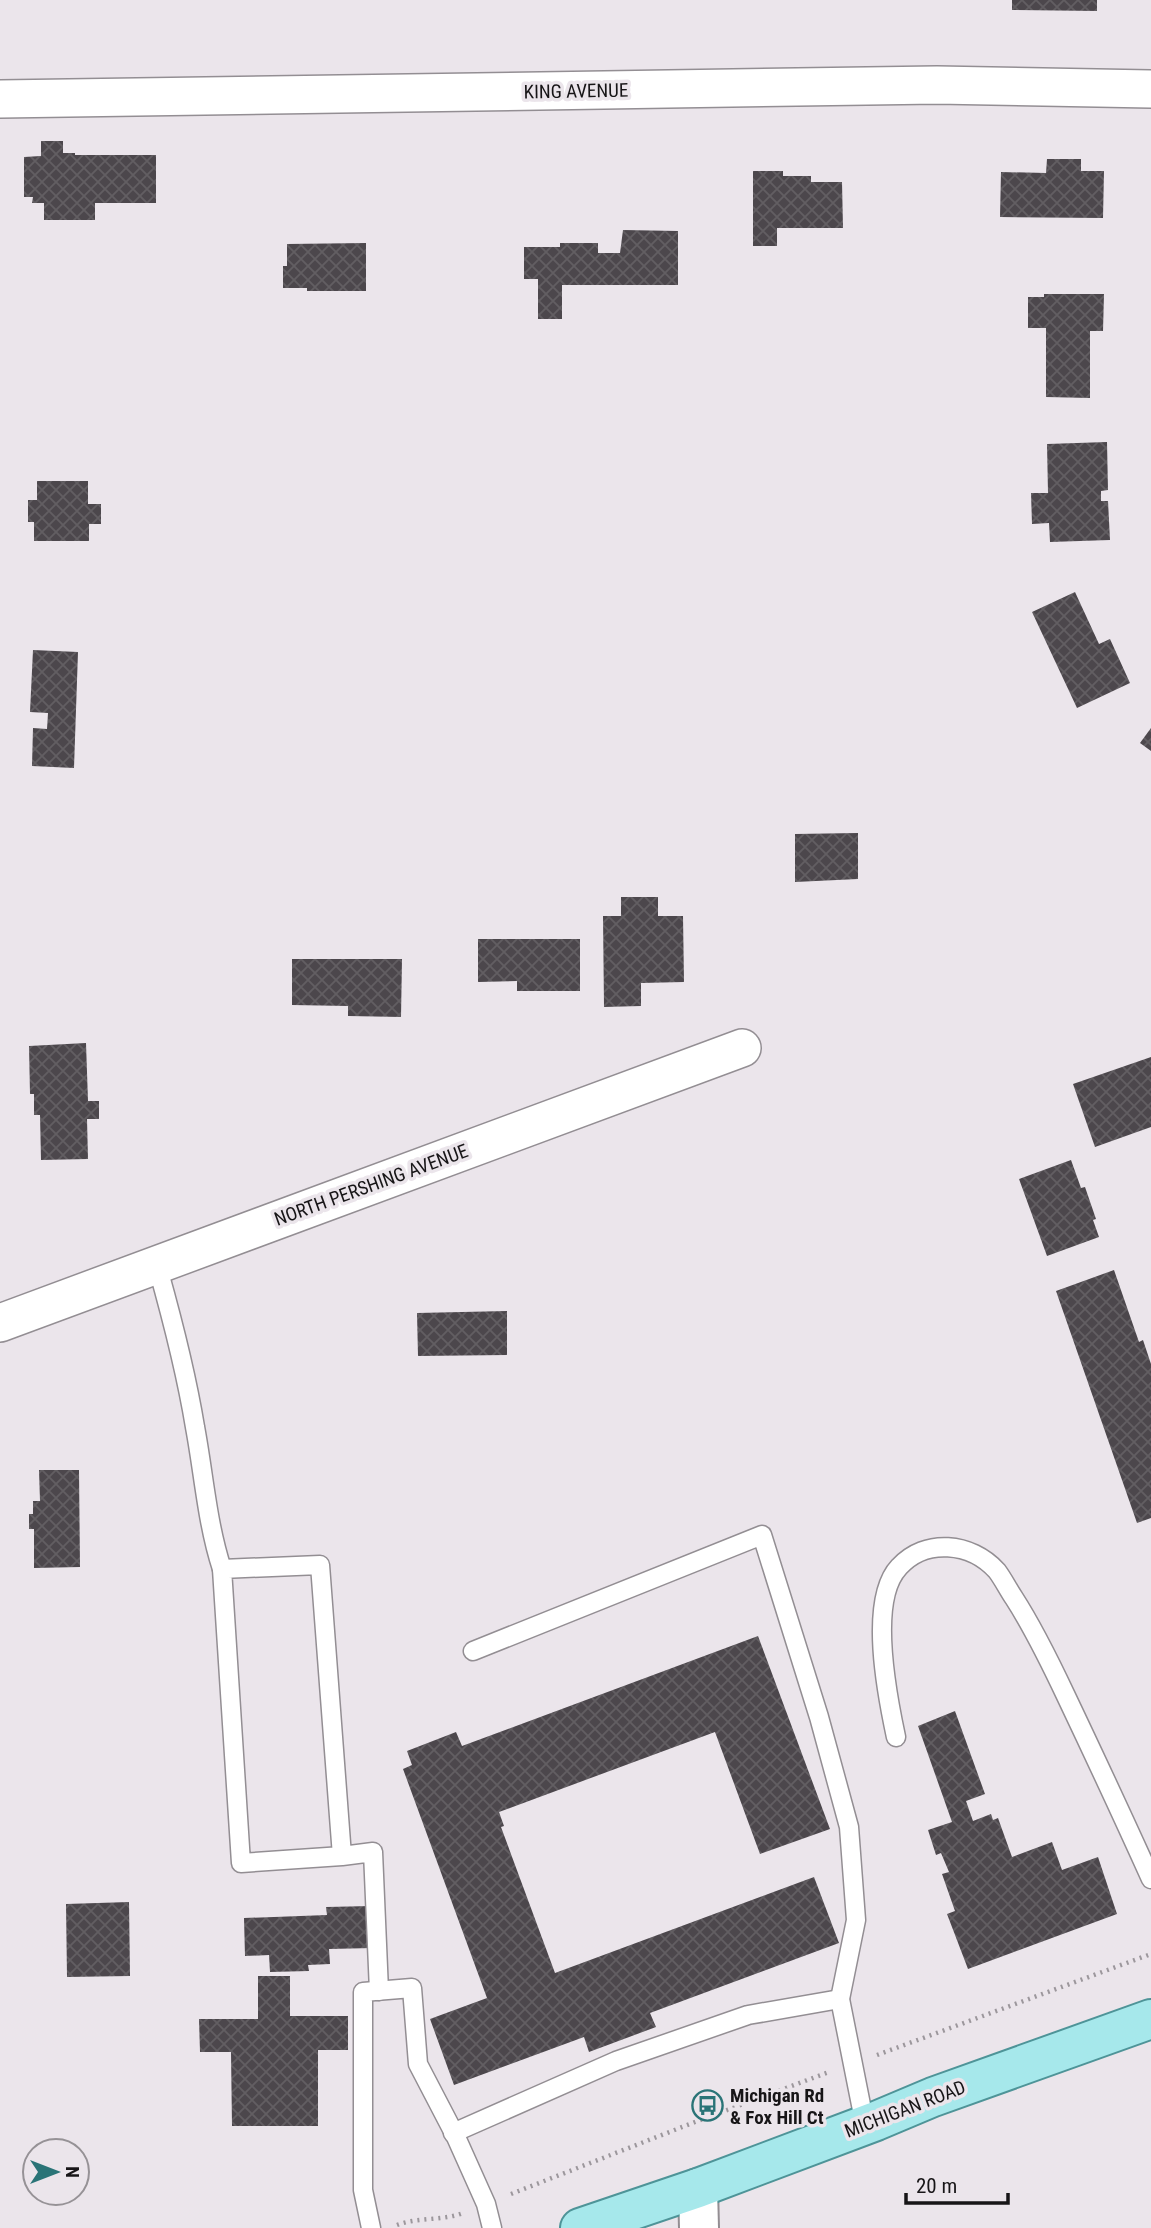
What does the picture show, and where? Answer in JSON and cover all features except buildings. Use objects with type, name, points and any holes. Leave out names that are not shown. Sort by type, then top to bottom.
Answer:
[{"type":"main road","name":"MICHIGAN ROAD","points":[[580,2228],[698,2188],[933,2097],[1150,2022]]},
{"type":"street","name":"KING AVENUE","points":[[0,99],[937,85],[1151,89]]},
{"type":"street","name":"NORTH PERSHING AVENUE","points":[[0,1323],[742,1048]]},
{"type":"street","points":[[698,2188],[699,2228]]},
{"type":"lane","points":[[157,1265],[195,1426],[212,1541],[222,1569],[241,1863],[373,1852],[379,1991]]},
{"type":"lane","points":[[473,1651],[762,1535],[819,1717],[849,1827],[856,1920],[840,1999],[865,2125]]},
{"type":"lane","points":[[896,1737],[886,1691],[882,1626],[885,1596],[891,1575],[917,1551],[935,1547],[959,1548],[976,1555],[996,1570],[1036,1632],[1151,1879]]},
{"type":"lane","points":[[222,1569],[320,1564],[342,1856]]},
{"type":"lane","points":[[371,2228],[363,2190],[363,1992],[412,1988],[418,2064],[486,2204],[492,2228]]},
{"type":"lane","points":[[453,2133],[616,2061],[722,2024],[748,2015],[840,1999]]},
{"type":"path","points":[[390,2228],[406,2222],[447,2219],[695,2122],[1151,1954]]},
{"type":"place","name":"Michigan Rd & Fox Hill Ct","points":[[707,2106]]}]
